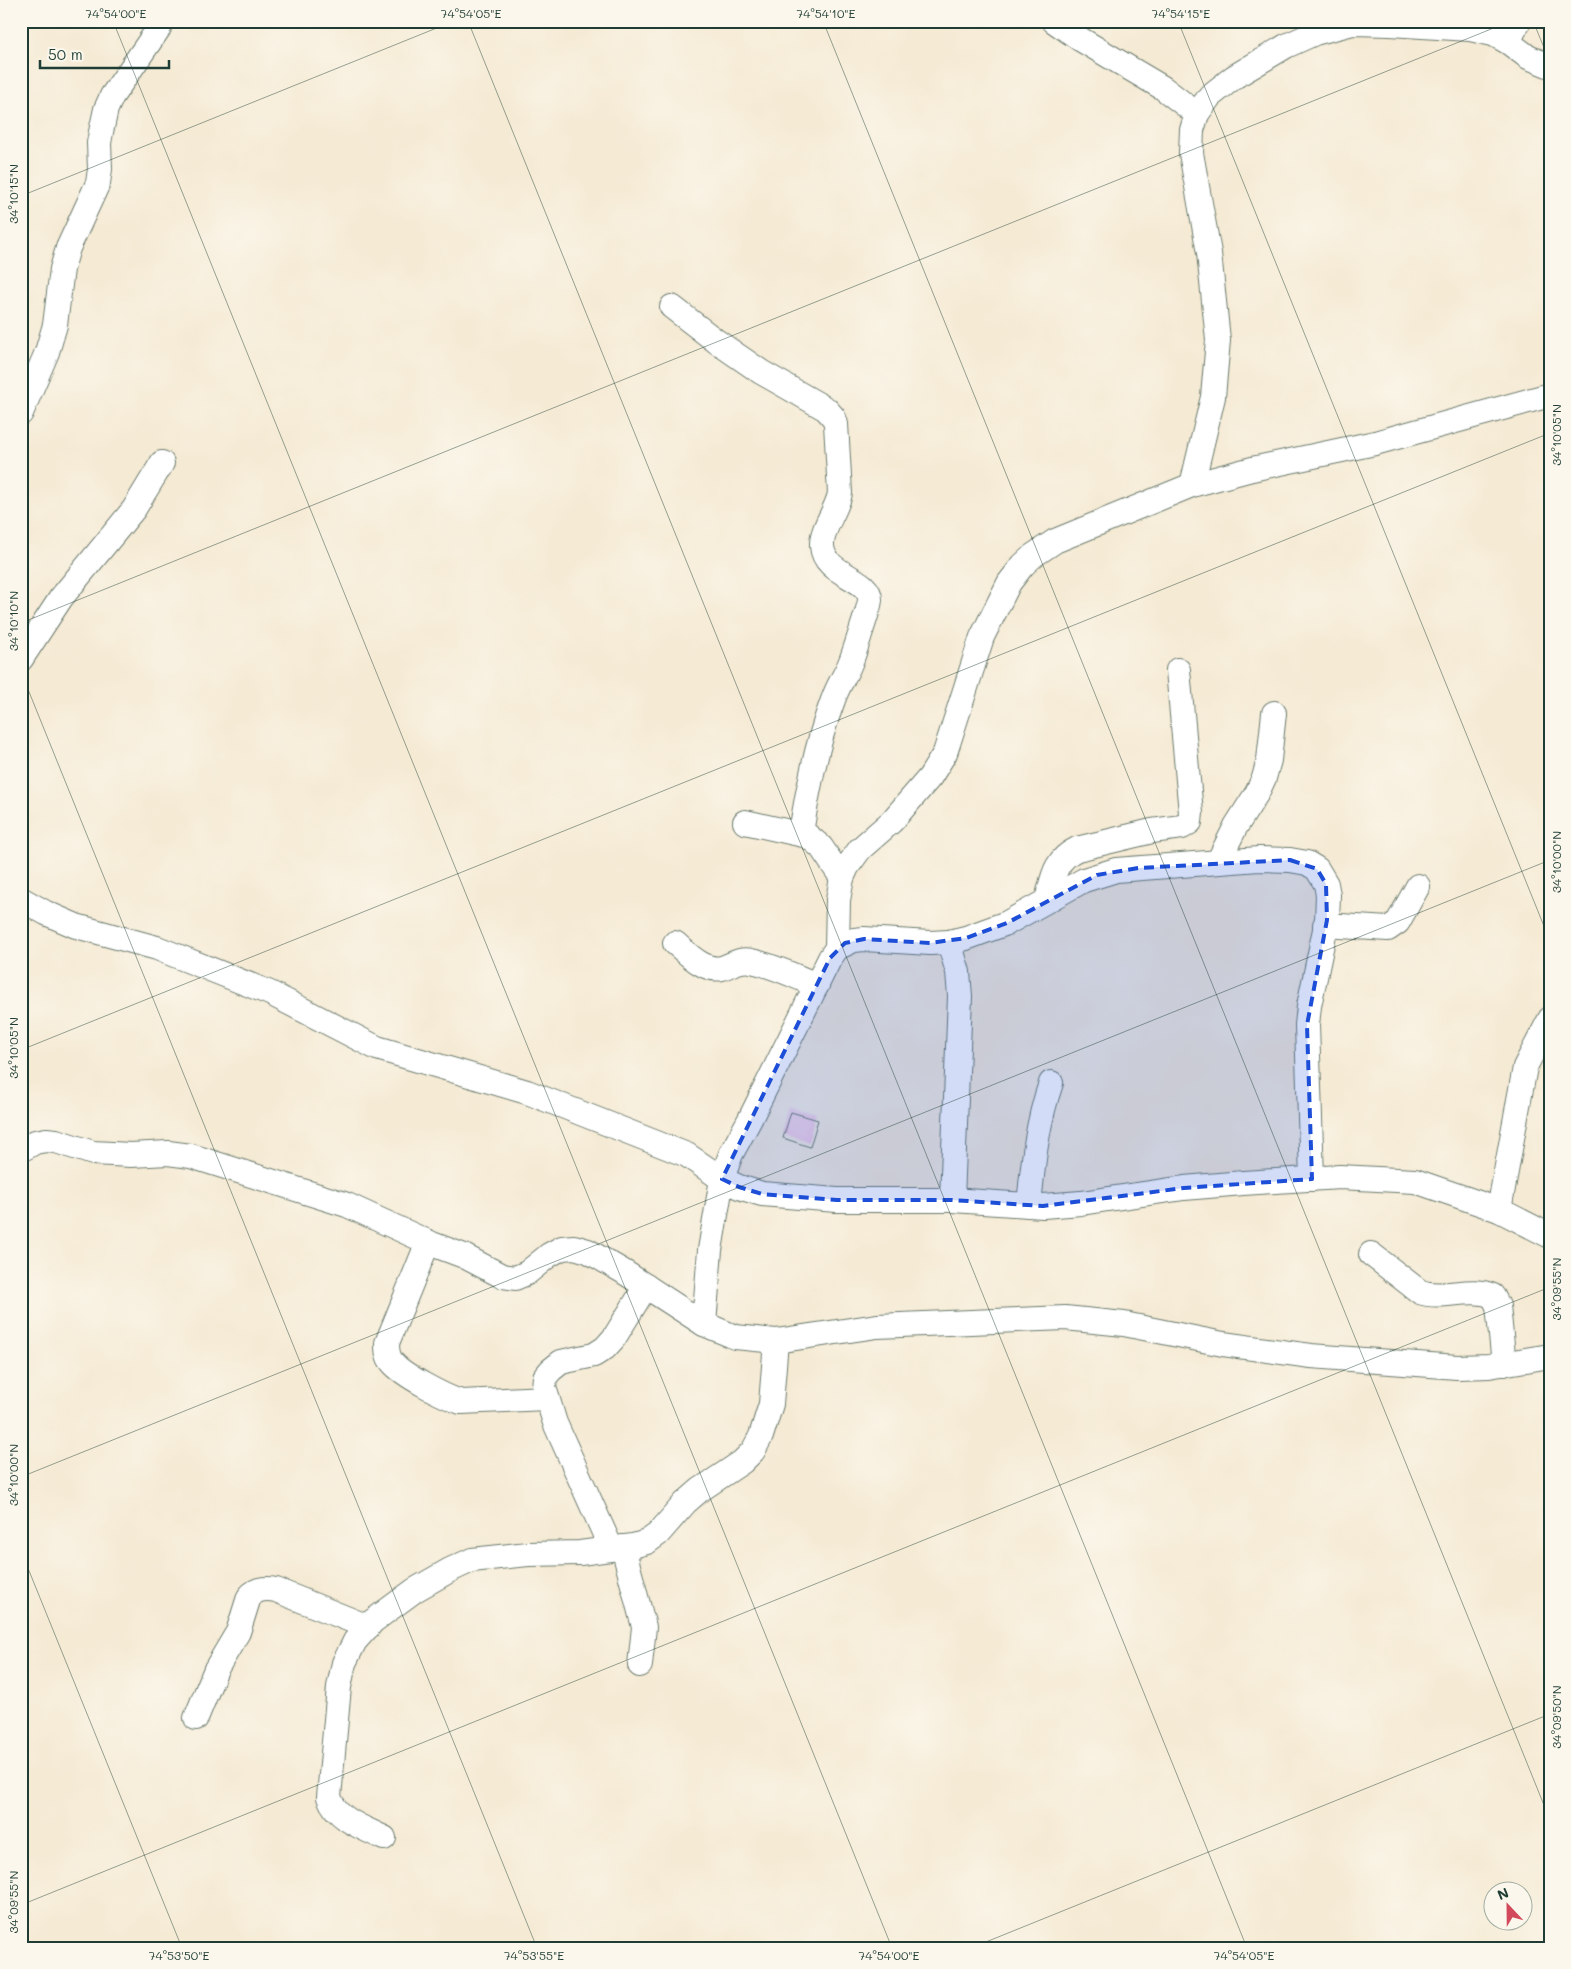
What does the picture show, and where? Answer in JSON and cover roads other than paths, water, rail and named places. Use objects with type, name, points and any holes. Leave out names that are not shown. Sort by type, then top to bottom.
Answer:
[{"type":"street","points":[[1054,21],[1080,39],[1163,88],[1197,114]]},
{"type":"street","points":[[1508,42],[1519,21]]},
{"type":"street","points":[[1192,485],[1213,397],[1218,340],[1210,253],[1191,153],[1192,130],[1197,114],[1210,96],[1234,77],[1286,46],[1315,33],[1353,23],[1419,24],[1470,29],[1493,34],[1508,42],[1528,57],[1550,66]]},
{"type":"street","points":[[21,413],[47,352],[55,325],[62,269],[68,248],[98,183],[100,169],[99,143],[106,109],[112,96],[159,28]]},
{"type":"street","points":[[672,307],[716,341],[762,372],[826,409],[832,414],[836,424],[840,493],[839,501],[823,538],[822,547],[824,555],[835,569],[862,586],[870,598],[869,607],[855,650],[833,700],[815,759],[801,832]]},
{"type":"street","points":[[837,948],[838,900],[842,878],[847,867],[860,849],[892,821],[916,796],[945,753],[982,637],[1009,582],[1023,565],[1055,541],[1192,485],[1375,443],[1550,396]]},
{"type":"street","points":[[21,659],[61,598],[134,509],[162,463]]},
{"type":"street","points":[[1047,900],[1054,873],[1066,854],[1076,849],[1152,831],[1182,827],[1190,822],[1191,813],[1178,670]]},
{"type":"street","points":[[1218,862],[1236,826],[1257,793],[1264,778],[1269,760],[1274,713]]},
{"type":"street","points":[[745,822],[801,832],[815,840],[842,878]]},
{"type":"street","points":[[704,1324],[710,1250],[722,1179],[731,1154],[830,958],[837,948],[846,943],[864,939],[949,942],[966,938],[1007,923],[1084,880],[1116,870],[1259,859],[1290,860],[1307,863],[1317,869],[1326,884],[1328,896],[1326,925],[1309,1006],[1307,1025],[1312,1179]]},
{"type":"street","points":[[1326,925],[1388,929],[1398,922],[1418,886]]},
{"type":"street","points":[[21,898],[46,913],[76,926],[157,948],[270,993],[377,1048],[527,1092],[687,1155],[722,1179],[739,1187],[762,1194],[837,1200],[952,1200],[1043,1206],[1081,1203],[1184,1188],[1340,1177],[1415,1182],[1499,1210],[1550,1236]]},
{"type":"street","points":[[949,942],[958,972],[960,996],[952,1200]]},
{"type":"street","points":[[675,943],[694,959],[712,968],[722,968],[741,960],[753,961],[817,985]]},
{"type":"street","points":[[1499,1210],[1525,1067],[1550,1019]]},
{"type":"street","points":[[1029,1205],[1034,1145],[1043,1106],[1051,1083]]},
{"type":"street","points":[[21,1150],[35,1142],[46,1140],[56,1141],[93,1153],[168,1153],[192,1156],[347,1205],[428,1242],[464,1256],[502,1276],[515,1278],[527,1273],[549,1255],[562,1248],[574,1247],[588,1251],[606,1261],[704,1324],[734,1337],[776,1341],[877,1326],[1064,1318],[1124,1324],[1223,1344],[1311,1356],[1457,1367],[1489,1366],[1550,1356]]},
{"type":"street","points":[[428,1242],[387,1343],[387,1353],[392,1362],[448,1398],[461,1402],[547,1398]]},
{"type":"street","points":[[1371,1254],[1420,1292],[1429,1295],[1482,1293],[1493,1296],[1498,1306],[1504,1364]]},
{"type":"street","points":[[640,1665],[644,1627],[617,1548],[555,1422],[544,1387],[546,1376],[561,1362],[594,1355],[605,1348],[614,1338],[646,1286]]},
{"type":"street","points":[[384,1838],[342,1816],[333,1807],[330,1796],[339,1687],[344,1663],[355,1642],[368,1627],[415,1590],[472,1560],[499,1556],[580,1553],[647,1542],[658,1534],[700,1490],[742,1462],[753,1451],[761,1436],[771,1404],[776,1341]]},
{"type":"street","points":[[196,1718],[216,1669],[238,1632],[252,1593],[262,1589],[276,1590],[368,1627]]}]
